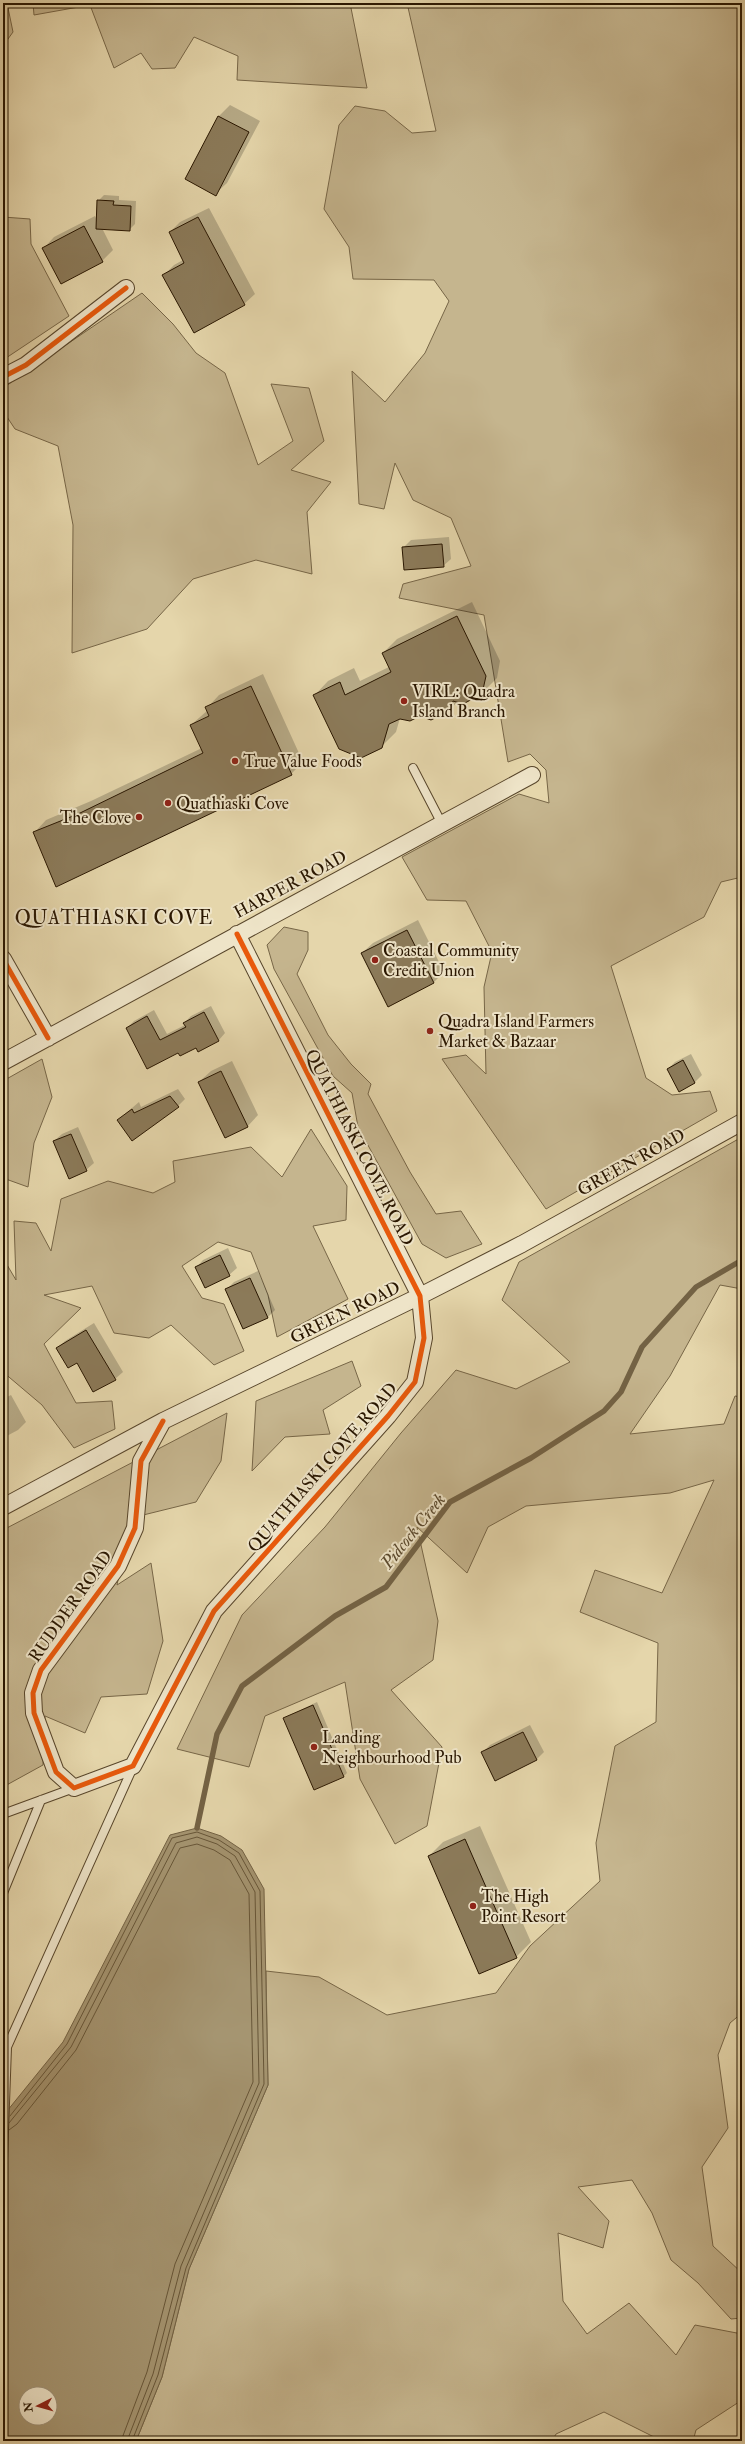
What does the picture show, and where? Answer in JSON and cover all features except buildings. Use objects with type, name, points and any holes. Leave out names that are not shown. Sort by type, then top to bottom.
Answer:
[{"type":"street","points":[[3,377],[26,365],[126,288]]},
{"type":"street","name":"HARPER ROAD","points":[[3,1062],[237,934],[532,776]]},
{"type":"street","name":"QUATHIASKI COVE ROAD","points":[[133,1766],[214,1611],[388,1416],[415,1382],[424,1338],[420,1296],[237,934]]},
{"type":"street","points":[[3,959],[48,1038]]},
{"type":"street","name":"GREEN ROAD","points":[[3,1507],[163,1421],[420,1296],[522,1244],[742,1122]]},
{"type":"street","name":"RUDDER ROAD","points":[[74,1788],[56,1772],[34,1713],[33,1693],[41,1670],[118,1566],[135,1528],[141,1461],[163,1421]]},
{"type":"street","points":[[74,1788],[133,1766]]},
{"type":"lane","points":[[413,768],[442,824]]},
{"type":"lane","points":[[3,2159],[7,2047],[133,1766]]},
{"type":"lane","points":[[3,1814],[74,1788]]},
{"type":"lane","points":[[3,1893],[41,1800]]},
{"type":"shaded area","points":[[3,3],[7,3],[13,32],[3,46]]},
{"type":"shaded area","points":[[33,3],[350,3],[367,88],[237,80],[238,56],[194,37],[175,68],[152,69],[141,53],[114,68],[90,5],[34,15]]},
{"type":"shaded area","points":[[407,3],[742,3],[742,877],[721,882],[704,917],[611,966],[646,1078],[672,1095],[710,1091],[717,1111],[546,1209],[442,1059],[466,1055],[486,1074],[484,987],[492,952],[466,901],[427,900],[402,857],[519,794],[549,803],[546,770],[530,754],[508,762],[484,615],[399,598],[403,584],[471,566],[451,518],[413,500],[395,463],[384,509],[359,504],[352,371],[385,402],[425,353],[449,301],[434,280],[353,279],[349,247],[324,209],[339,125],[355,106],[385,111],[412,133],[436,131]]},
{"type":"shaded area","points":[[3,217],[30,219],[31,244],[69,316],[3,360]]},
{"type":"shaded area","points":[[142,293],[173,324],[196,353],[225,373],[258,465],[293,441],[271,384],[309,388],[324,441],[291,470],[331,482],[307,512],[312,574],[256,560],[193,579],[147,629],[72,653],[73,525],[58,446],[15,429],[3,411],[3,388]]},
{"type":"shaded area","points":[[284,927],[308,932],[308,950],[297,974],[328,1035],[351,1064],[371,1084],[368,1094],[410,1172],[436,1214],[461,1211],[482,1244],[446,1258],[422,1244],[358,1127],[352,1093],[333,1076],[274,969],[267,945]]},
{"type":"shaded area","points":[[42,1059],[52,1097],[34,1143],[28,1187],[3,1178],[3,1081]]},
{"type":"shaded area","points":[[311,1129],[347,1186],[346,1220],[313,1226],[348,1299],[277,1337],[268,1295],[251,1252],[218,1242],[182,1266],[202,1298],[224,1304],[244,1351],[214,1365],[171,1325],[149,1338],[114,1333],[92,1286],[44,1295],[81,1308],[44,1344],[76,1403],[112,1401],[115,1429],[74,1448],[42,1405],[3,1372],[3,1258],[16,1280],[14,1221],[36,1223],[51,1251],[61,1199],[108,1181],[153,1193],[175,1182],[173,1161],[251,1147],[282,1177]]},
{"type":"shaded area","points":[[742,1137],[742,1289],[720,1285],[670,1376],[630,1434],[724,1424],[735,1396],[742,1397],[742,2013],[730,2023],[718,2055],[728,2128],[702,2167],[713,2246],[742,2273],[742,2318],[731,2319],[698,2283],[671,2260],[652,2213],[632,2180],[578,2187],[609,2221],[603,2248],[558,2233],[563,2301],[587,2334],[629,2303],[676,2355],[695,2325],[742,2334],[742,2400],[696,2430],[693,2441],[662,2441],[604,2412],[556,2434],[552,2441],[136,2441],[162,2377],[189,2269],[268,2085],[266,1971],[319,1977],[387,2015],[496,1993],[530,1946],[600,1881],[596,1843],[615,1746],[656,1722],[658,1643],[580,1612],[595,1570],[662,1593],[714,1480],[670,1493],[526,1506],[488,1527],[467,1573],[417,1527],[438,1621],[433,1660],[391,1690],[442,1747],[427,1826],[395,1844],[360,1779],[345,1682],[265,1716],[249,1767],[177,1749],[242,1615],[325,1527],[401,1433],[456,1370],[516,1389],[570,1362],[502,1300],[519,1262]]},
{"type":"shaded area","points":[[352,1361],[361,1386],[323,1410],[330,1434],[285,1437],[252,1471],[256,1401]]},
{"type":"shaded area","points":[[227,1413],[221,1461],[196,1502],[131,1518],[117,1585],[151,1563],[163,1641],[147,1694],[101,1697],[85,1733],[45,1716],[43,1765],[3,1787],[3,1530]]},
{"type":"water","points":[[197,1828],[221,1836],[242,1850],[264,1889],[268,2085],[189,2269],[162,2377],[136,2441],[3,2441],[3,2116],[63,2042],[170,1835]]},
{"type":"waterway","name":"Pidcock Creek","points":[[197,1828],[217,1734],[242,1686],[335,1616],[386,1587],[450,1502],[531,1458],[604,1411],[621,1392],[642,1347],[696,1287],[742,1260]]},
{"type":"cycle path","points":[[3,377],[26,365],[126,288]]},
{"type":"cycle path","points":[[163,1421],[141,1461],[135,1528],[118,1566],[41,1670],[33,1693],[34,1713],[56,1772],[74,1788],[133,1766],[214,1611],[388,1416],[415,1382],[424,1338],[420,1296],[237,934]]},
{"type":"cycle path","points":[[3,959],[48,1038]]},
{"type":"place","name":"VIRL: Quadra Island Branch","points":[[404,701]]},
{"type":"place","name":"True Value Foods","points":[[235,761]]},
{"type":"place","name":"Quathiaski Cove","points":[[168,803]]},
{"type":"place","name":"The Clove","points":[[139,817]]},
{"type":"place","name":"Coastal Community Credit Union","points":[[375,960]]},
{"type":"place","name":"Quadra Island Farmers Market & Bazaar","points":[[430,1031]]},
{"type":"place","name":"Landing Neighbourhood Pub","points":[[314,1747]]},
{"type":"place","name":"The High Point Resort","points":[[473,1906]]},
{"type":"district","name":"QUATHIASKI COVE","points":[[114,917]]}]
